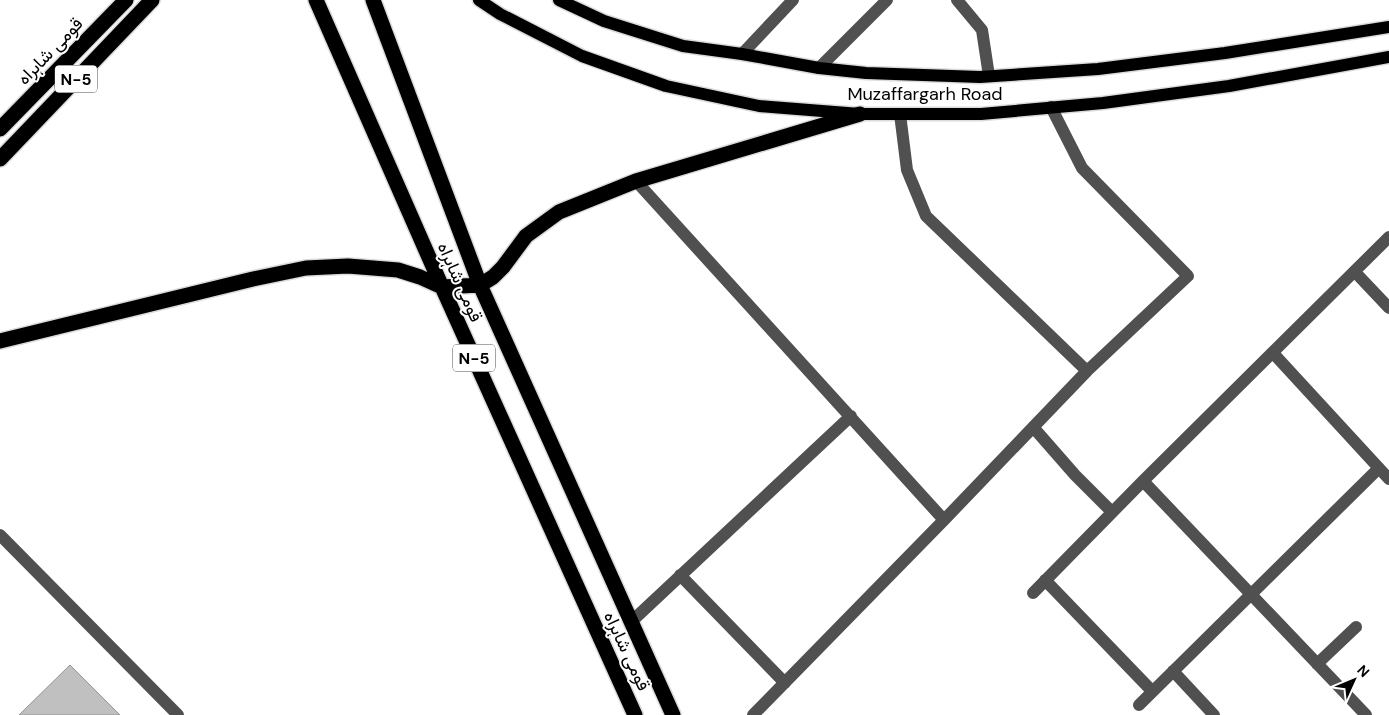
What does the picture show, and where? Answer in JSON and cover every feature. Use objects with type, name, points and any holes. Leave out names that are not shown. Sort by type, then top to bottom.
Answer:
[{"type":"highway","name":"قومی شاہراہ","points":[[0,129],[126,0]]},
{"type":"highway","name":"N-5","points":[[0,158],[152,0]]},
{"type":"highway","name":"قومی شاہراہ","points":[[316,0],[442,287],[636,715]]},
{"type":"highway","name":"قومی شاہراہ","points":[[373,0],[480,284],[673,715]]},
{"type":"highway","points":[[0,341],[253,278],[306,268],[348,266],[398,270],[442,287],[480,284],[493,277],[503,267],[526,236],[559,212],[636,181],[860,114]]},
{"type":"main road","name":"Muzaffargarh Road","points":[[479,0],[500,14],[582,56],[666,86],[759,106],[860,114],[981,114],[1103,103],[1229,86],[1389,57]]},
{"type":"main road","name":"Muzaffargarh Road","points":[[560,0],[604,21],[683,46],[866,74],[989,76],[1098,69],[1226,53],[1389,27]]},
{"type":"street","points":[[742,54],[793,0]]},
{"type":"street","points":[[820,68],[887,0]]},
{"type":"street","points":[[957,0],[982,30],[989,76]]},
{"type":"street","points":[[753,715],[1087,371],[1188,276],[1082,168],[1051,107]]},
{"type":"street","points":[[900,114],[907,170],[926,216],[1087,371]]},
{"type":"street","points":[[636,181],[944,520]]},
{"type":"street","points":[[1033,592],[1389,237]]},
{"type":"street","points":[[1355,272],[1389,308]]},
{"type":"street","points":[[1273,353],[1389,478]]},
{"type":"street","points":[[632,621],[851,416]]},
{"type":"street","points":[[1033,427],[1075,475],[1112,512]]},
{"type":"street","points":[[1139,705],[1379,468]]},
{"type":"street","points":[[1143,481],[1366,715]]},
{"type":"street","points":[[0,535],[178,715]]},
{"type":"street","points":[[680,575],[785,683]]},
{"type":"street","points":[[1045,580],[1152,691]]},
{"type":"street","points":[[1317,664],[1356,627]]},
{"type":"street","points":[[1173,671],[1214,715]]},
{"type":"building","points":[[70,665],[120,715],[19,715]]}]
